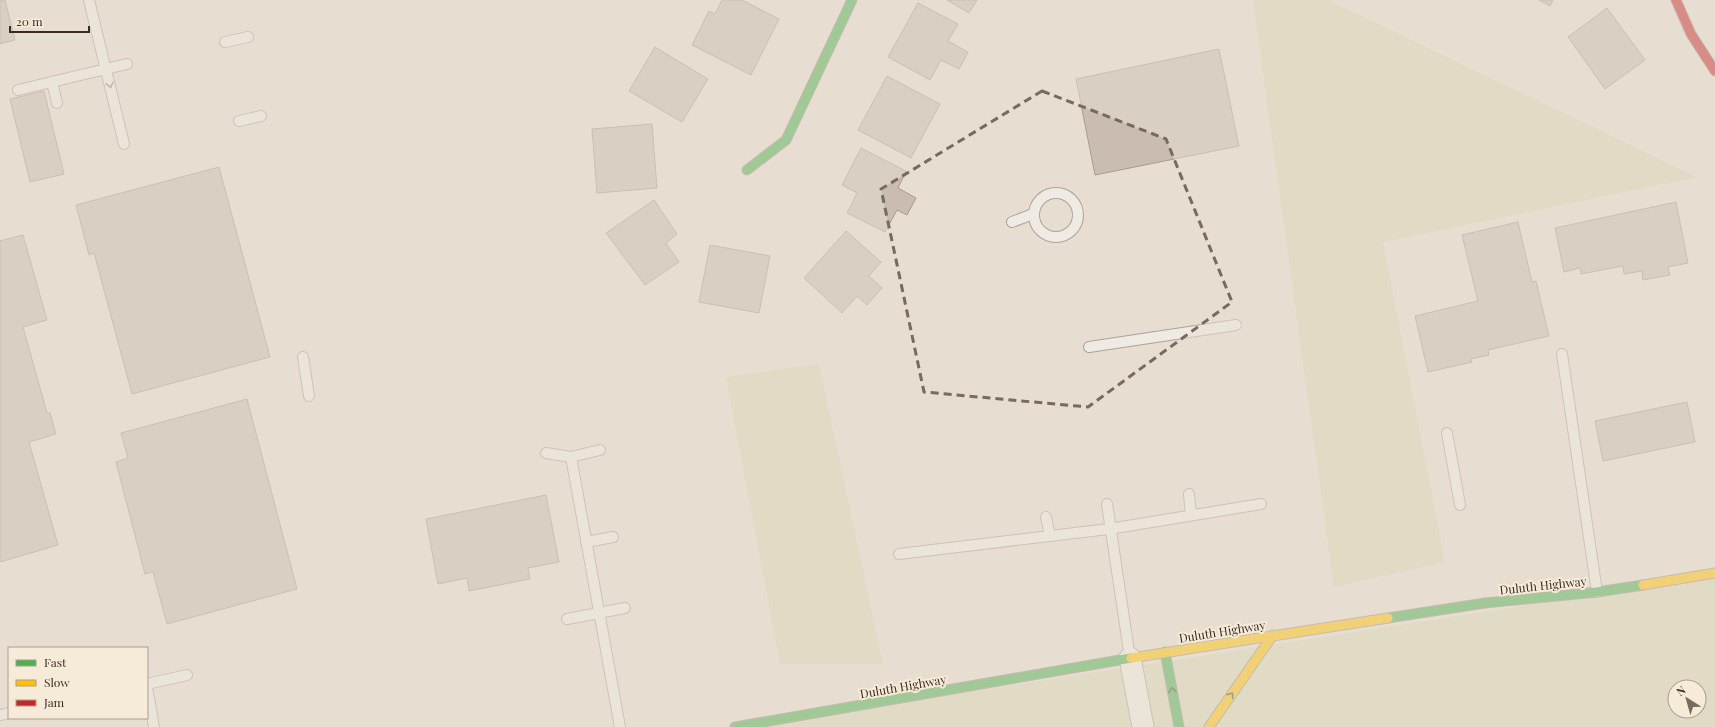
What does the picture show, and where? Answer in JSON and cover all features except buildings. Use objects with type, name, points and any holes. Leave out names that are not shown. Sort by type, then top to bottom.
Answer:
[{"type":"main road","points":[[747,170],[786,140],[852,0]]},
{"type":"main road","points":[[1676,0],[1692,34],[1715,71]]},
{"type":"main road","name":"Duluth Highway","points":[[735,727],[1165,652],[1273,635],[1485,603],[1597,592],[1715,573]]},
{"type":"main road","points":[[1209,727],[1273,635]]},
{"type":"main road","points":[[1165,652],[1179,727]]},
{"type":"street","points":[[1130,658],[1143,727]]},
{"type":"lane","points":[[89,0],[124,144]]},
{"type":"lane","points":[[225,42],[248,37]]},
{"type":"lane","points":[[18,90],[127,64]]},
{"type":"lane","points":[[52,82],[57,103]]},
{"type":"lane","points":[[239,121],[261,116]]},
{"type":"lane","points":[[1012,222],[1033,214],[1041,198],[1048,194],[1057,192],[1066,194],[1078,207],[1079,216],[1074,236],[1055,238],[1046,236],[1039,230],[1035,223],[1033,214]]},
{"type":"lane","points":[[1089,347],[1236,326]]},
{"type":"lane","points":[[1562,354],[1597,592]]},
{"type":"lane","points":[[303,357],[309,396]]},
{"type":"lane","points":[[1447,433],[1460,505]]},
{"type":"lane","points":[[546,454],[571,457],[600,450]]},
{"type":"lane","points":[[571,457],[620,727]]},
{"type":"lane","points":[[1188,494],[1191,515]]},
{"type":"lane","points":[[1107,504],[1109,528],[1130,658]]},
{"type":"lane","points":[[899,554],[1109,528],[1261,504]]},
{"type":"lane","points":[[1046,517],[1050,536]]},
{"type":"lane","points":[[957,547],[962,537]]},
{"type":"lane","points":[[586,542],[613,538]]},
{"type":"lane","points":[[567,619],[625,608]]},
{"type":"lane","points":[[148,686],[187,675]]},
{"type":"lane","points":[[148,692],[154,727]]},
{"type":"highlighted area","points":[[1042,91],[1166,139],[1232,302],[1088,407],[924,392],[881,189]]},
{"type":"shaded area","points":[[1253,0],[1328,0],[1697,177],[1383,242],[1445,562],[1334,587]]},
{"type":"shaded area","points":[[819,364],[883,664],[780,664],[726,377]]},
{"type":"shaded area","points":[[1715,576],[1715,727],[745,727]]},
{"type":"traffic: fast","points":[[747,170],[786,140],[852,0]]},
{"type":"traffic: fast","points":[[1388,618],[1485,603],[1597,592],[1643,585]]},
{"type":"traffic: fast","points":[[1165,652],[1179,727]]},
{"type":"traffic: fast","points":[[735,727],[1131,658]]},
{"type":"traffic: slow","points":[[1643,585],[1715,573]]},
{"type":"traffic: slow","points":[[1131,658],[1388,618]]},
{"type":"traffic: slow","points":[[1209,727],[1273,635]]},
{"type":"traffic: jam","points":[[1676,0],[1691,34],[1715,71]]}]
